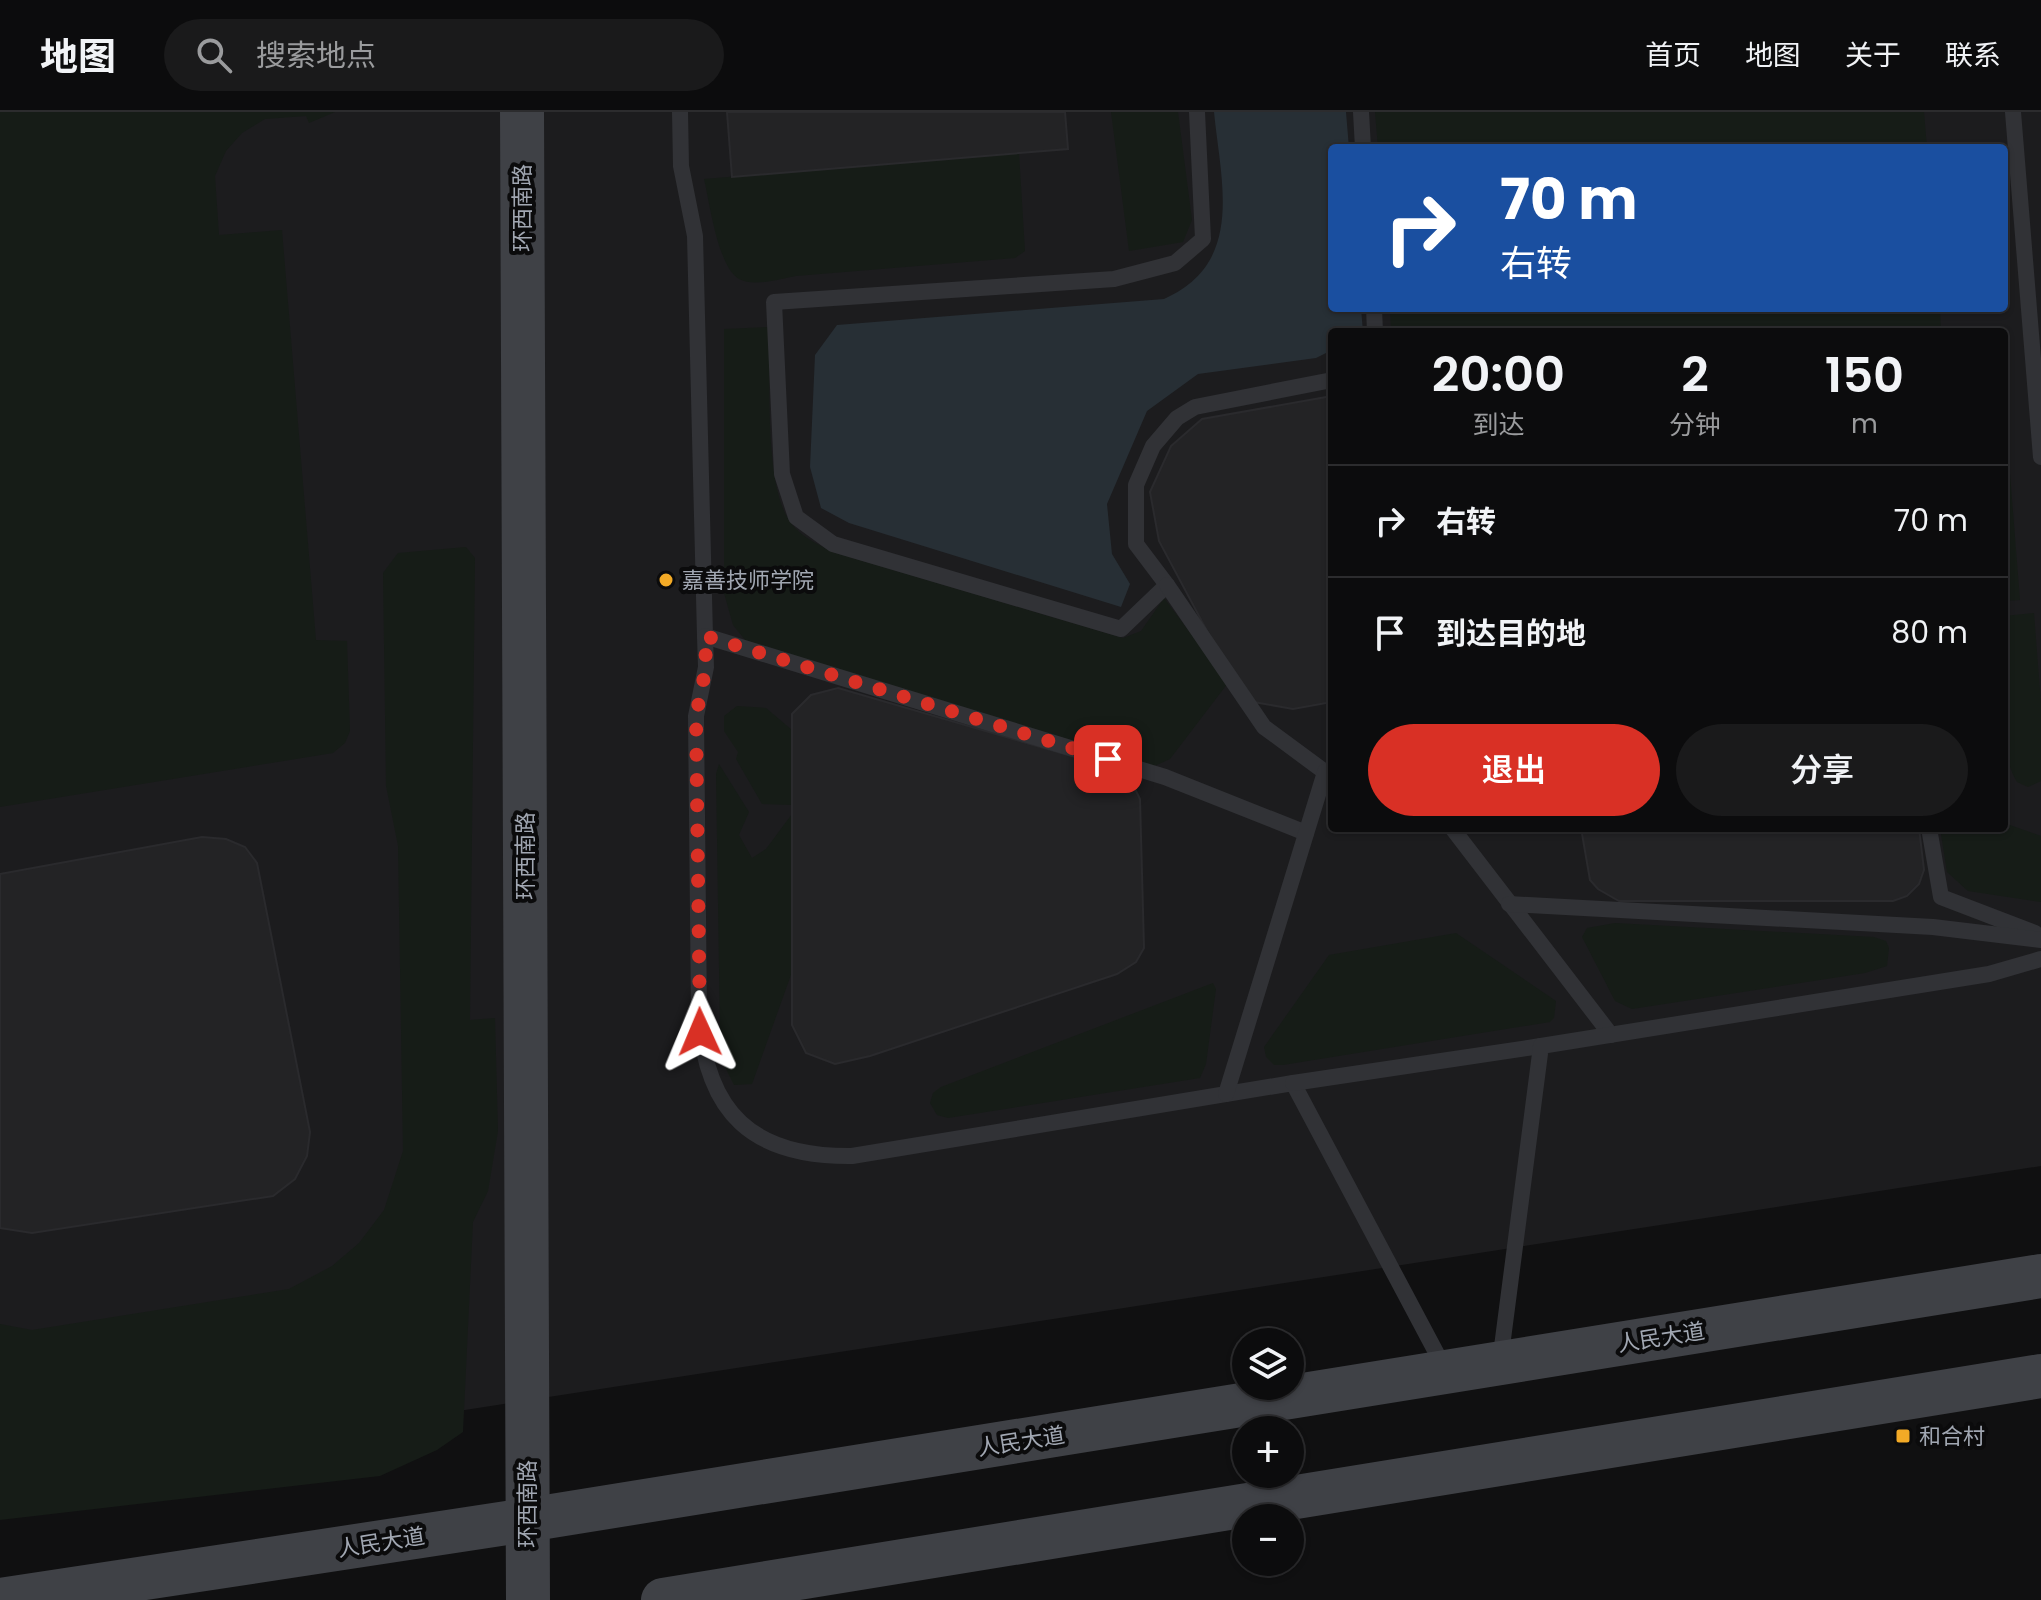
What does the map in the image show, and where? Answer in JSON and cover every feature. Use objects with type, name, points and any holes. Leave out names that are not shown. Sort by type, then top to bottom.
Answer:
[{"type":"main road","name":"环西南路","points":[[522,112],[528,1600]]},
{"type":"main road","name":"人民大道","points":[[13,1598],[527,1520],[2041,1276]]},
{"type":"main road","points":[[663,1600],[2041,1376]]},
{"type":"lane","points":[[680,112],[681,166],[695,236],[706,667],[696,716],[701,1049],[724,1105],[744,1128],[814,1157],[852,1156],[1989,974],[2041,959]]},
{"type":"lane","points":[[1167,585],[1121,629],[833,544],[808,526],[796,517],[782,474],[774,302],[1114,279],[1175,263],[1203,239],[1197,112]]},
{"type":"lane","points":[[1361,112],[1363,144]]},
{"type":"lane","points":[[2013,112],[2041,457]]},
{"type":"lane","points":[[1328,381],[1195,407],[1177,418],[1153,446],[1136,485],[1136,544],[1264,727],[1328,770]]},
{"type":"lane","points":[[705,636],[1165,777],[1306,833]]},
{"type":"lane","points":[[1226,1094],[1306,833],[1328,774]]},
{"type":"lane","points":[[1455,832],[1611,1035]]},
{"type":"lane","points":[[1930,832],[1941,897],[2041,938]]},
{"type":"lane","points":[[1509,904],[1933,927],[2041,938]]},
{"type":"lane","points":[[1500,1363],[1541,1046]]},
{"type":"lane","points":[[1293,1083],[1447,1372]]},
{"type":"shaded area","name":"嘉善技师学院","points":[[0,112],[2041,112],[2041,1166],[0,1482]]},
{"type":"shaded area","points":[[0,112],[335,112],[309,123],[306,116],[265,119],[242,133],[226,151],[215,176],[219,235],[282,230],[316,640],[347,641],[350,731],[345,743],[333,753],[0,807]]},
{"type":"shaded area","points":[[1111,112],[1178,112],[1192,220],[1183,242],[1129,251]]},
{"type":"shaded area","points":[[1214,112],[1346,112],[1349,144],[1328,144],[1328,312],[1361,312],[1363,328],[1328,328],[1328,352],[1316,358],[1198,374],[1147,411],[1107,504],[1112,554],[1130,584],[1121,607],[849,523],[821,508],[810,467],[815,355],[837,325],[1164,299],[1190,284],[1207,265],[1217,243],[1222,219],[1221,166]]},
{"type":"shaded area","points":[[1375,112],[1924,112],[1927,144],[1378,144]]},
{"type":"shaded area","points":[[1019,153],[1025,251],[1015,258],[796,276],[759,282],[739,279],[726,262],[716,234],[704,179]]},
{"type":"shaded area","points":[[1390,312],[1940,312],[1941,328],[1391,328]]},
{"type":"shaded area","points":[[769,327],[772,458],[782,506],[795,528],[832,552],[1123,638],[1141,631],[1164,598],[1228,683],[1170,759],[1150,768],[746,641],[733,625],[724,593],[724,329]]},
{"type":"shaded area","points":[[2008,448],[2020,600],[2008,601]]},
{"type":"shaded area","points":[[466,547],[475,558],[470,1020],[495,1018],[498,1131],[488,1191],[473,1222],[463,1432],[437,1450],[380,1476],[0,1520],[0,1324],[32,1330],[289,1289],[332,1266],[359,1243],[384,1210],[403,1151],[398,846],[386,786],[383,573],[398,553]]},
{"type":"shaded area","points":[[2034,613],[2041,704],[2041,781],[2028,787],[2017,782],[2008,758],[2008,616]]},
{"type":"shaded area","points":[[737,706],[766,708],[792,730],[792,805],[762,804],[736,759],[738,752],[724,731],[724,716]]},
{"type":"shaded area","points":[[719,764],[749,812],[739,835],[752,858],[766,849],[792,814],[792,972],[752,1084],[734,1085],[725,1067],[720,1033],[716,774]]},
{"type":"shaded area","points":[[2008,824],[2041,836],[2041,902],[1968,891],[1947,872],[1941,832],[2008,832]]},
{"type":"shaded area","points":[[1615,923],[1874,937],[1886,941],[1889,948],[1887,966],[1865,973],[1632,1009],[1615,1001],[1582,937],[1587,928]]},
{"type":"shaded area","points":[[1456,933],[1556,1001],[1554,1018],[1550,1022],[1283,1065],[1274,1065],[1266,1057],[1264,1047],[1329,955]]},
{"type":"shaded area","points":[[1213,983],[1216,989],[1206,1064],[1200,1078],[948,1118],[937,1115],[930,1103],[933,1093],[941,1087]]},
{"type":"building","points":[[727,112],[1065,112],[1068,149],[732,177]]},
{"type":"building","points":[[1328,397],[1328,703],[1293,709],[1254,702],[1223,661],[1159,541],[1150,492],[1171,446],[1202,419]]},
{"type":"building","points":[[838,688],[1116,769],[1131,781],[1140,799],[1144,948],[1136,962],[1117,974],[870,1056],[835,1064],[806,1053],[792,1025],[792,714],[811,695]]},
{"type":"building","points":[[1582,832],[1919,832],[1924,870],[1919,884],[1907,896],[1893,901],[1619,901],[1598,889],[1590,880]]},
{"type":"building","points":[[202,837],[226,839],[245,847],[257,863],[310,1132],[307,1156],[295,1179],[273,1196],[32,1233],[0,1228],[0,874]]},
{"type":"place","name":"嘉善技师学院","points":[[666,580]]},
{"type":"place","name":"和合村","points":[[1903,1436]]},
{"type":"route","points":[[700,1032],[696,716],[706,667],[705,636],[1108,759]]}]
